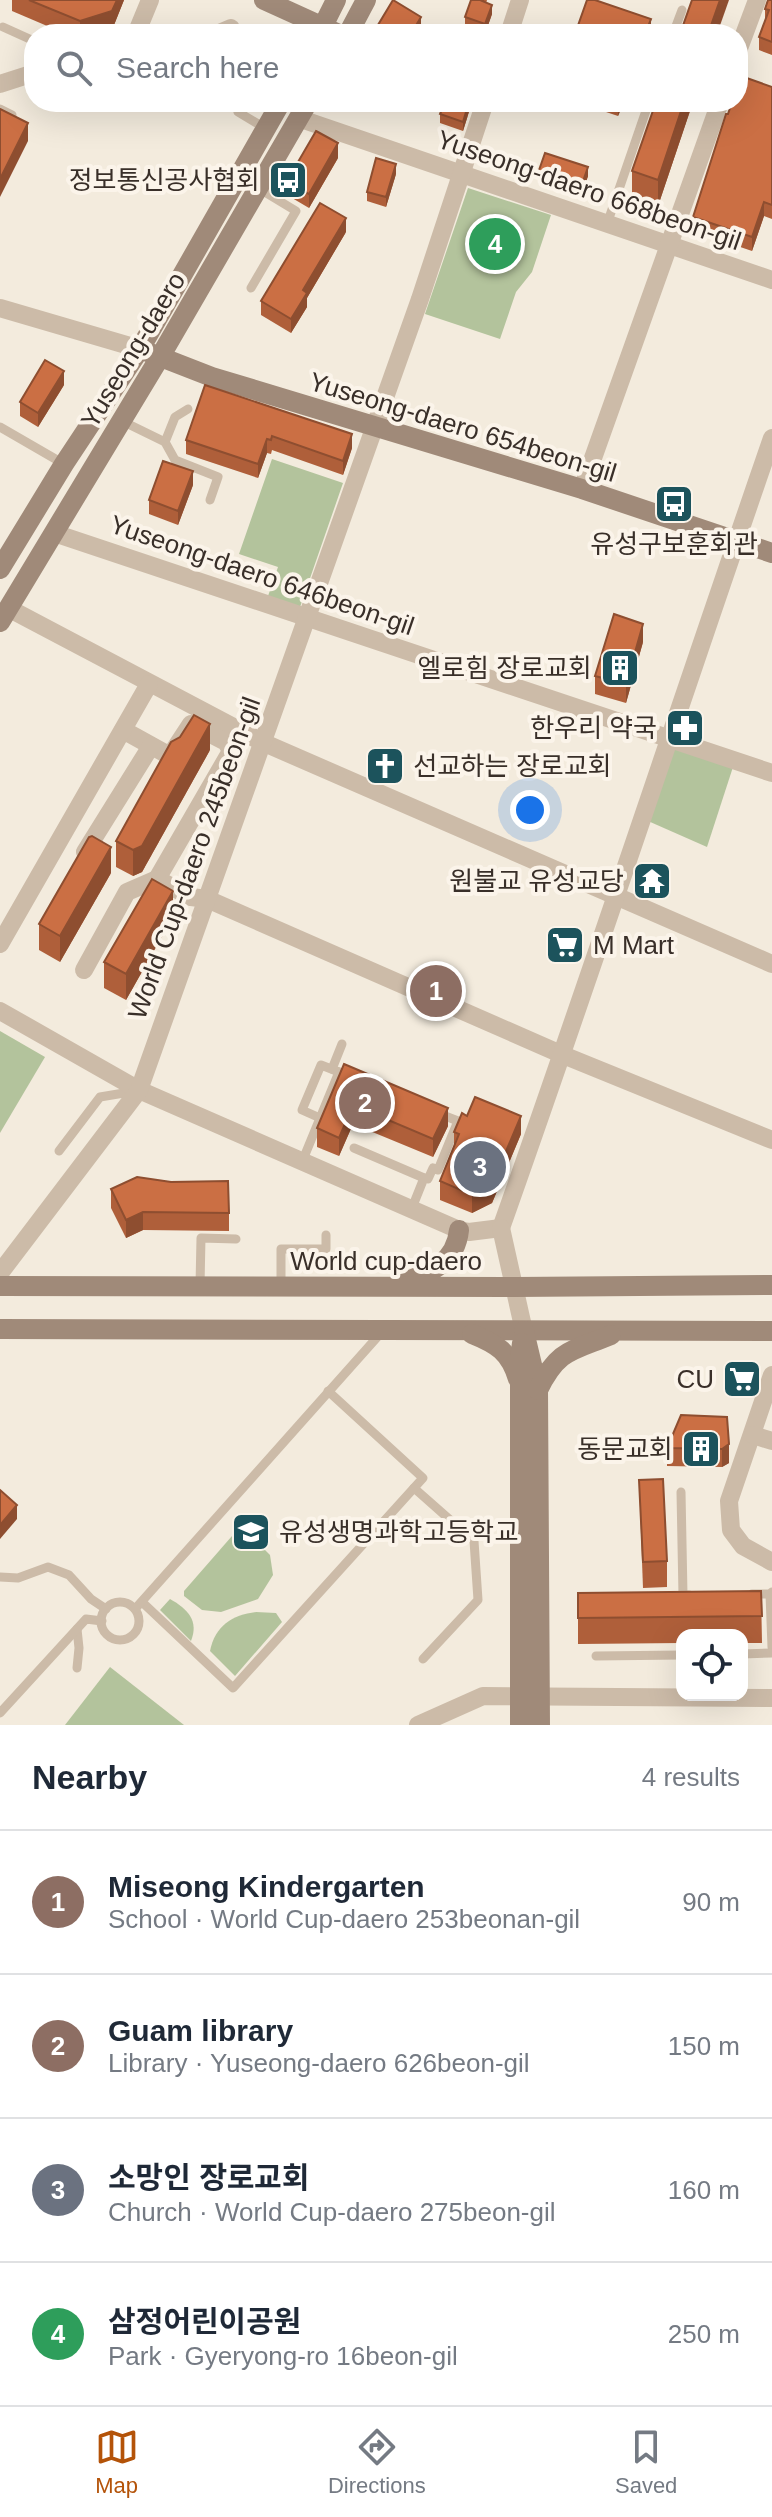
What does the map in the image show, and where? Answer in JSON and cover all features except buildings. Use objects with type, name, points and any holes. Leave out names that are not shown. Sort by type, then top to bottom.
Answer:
[{"type":"street","points":[[140,24],[150,0]]},
{"type":"street","points":[[264,0],[314,24]]},
{"type":"street","points":[[326,24],[336,0]]},
{"type":"street","points":[[353,24],[366,0]]},
{"type":"street","points":[[512,24],[520,0]]},
{"type":"street","points":[[748,24],[757,0]]},
{"type":"street","points":[[0,84],[24,76]]},
{"type":"street","name":"Yuseong-daero","points":[[0,569],[140,349],[275,112]]},
{"type":"street","name":"Yuseong-daero","points":[[4,615],[160,357],[302,112]]},
{"type":"street","name":"Yuseong-daero 668beon-gil","points":[[308,112],[461,174],[772,280]]},
{"type":"street","name":"World Cup-daero 245beon-gil","points":[[0,1273],[139,1090],[375,427],[482,112]]},
{"type":"street","points":[[582,489],[716,112]]},
{"type":"street","points":[[0,308],[140,349]]},
{"type":"street","name":"Yuseong-daero 654beon-gil","points":[[140,349],[212,377],[582,489],[772,553]]},
{"type":"street","points":[[520,1725],[530,1696],[530,1388],[520,1358],[524,1331],[501,1228],[617,898],[772,438]]},
{"type":"street","name":"Yuseong-daero 646beon-gil","points":[[54,533],[772,773]]},
{"type":"street","points":[[4,615],[262,742],[772,964]]},
{"type":"street","points":[[0,944],[149,684]]},
{"type":"street","points":[[84,970],[127,892],[157,879],[231,751],[226,742],[191,724],[170,756],[123,730]]},
{"type":"street","points":[[85,852],[151,746]]},
{"type":"street","points":[[157,879],[191,897],[207,899],[563,1055],[772,1140]]},
{"type":"street","points":[[0,1011],[139,1090],[302,1162],[459,1230],[469,1232],[501,1228]]},
{"type":"street","points":[[390,1286],[421,1277],[445,1261],[457,1245],[459,1230]]},
{"type":"street","name":"World cup-daero","points":[[0,1286],[772,1285]]},
{"type":"street","points":[[0,1329],[772,1331]]},
{"type":"street","points":[[465,1331],[491,1342],[507,1354],[530,1388]]},
{"type":"street","points":[[530,1388],[556,1360],[571,1350],[622,1331]]},
{"type":"street","points":[[772,1375],[729,1501],[731,1530],[743,1546],[772,1562]]},
{"type":"street","points":[[753,1435],[772,1441]]},
{"type":"street","points":[[429,1723],[483,1696],[772,1698]]},
{"type":"street","points":[[530,1696],[540,1725]]},
{"type":"lane","points":[[677,24],[682,10]]},
{"type":"lane","points":[[3,27],[24,36]]},
{"type":"lane","points":[[0,109],[12,115]]},
{"type":"lane","points":[[238,112],[265,128]]},
{"type":"lane","points":[[607,224],[646,112]]},
{"type":"lane","points":[[251,288],[296,211],[258,188]]},
{"type":"lane","points":[[165,442],[175,417],[188,409]]},
{"type":"lane","points":[[122,421],[165,442],[175,460],[218,477],[210,500]]},
{"type":"lane","points":[[0,427],[64,464]]},
{"type":"lane","points":[[302,1162],[336,1071],[342,1044]]},
{"type":"lane","points":[[320,1118],[302,1110],[321,1065],[366,1083]]},
{"type":"lane","points":[[59,1151],[100,1097],[139,1090]]},
{"type":"lane","points":[[354,1148],[428,1179],[433,1168],[438,1170],[458,1121],[432,1110]]},
{"type":"lane","points":[[412,1208],[424,1178]]},
{"type":"lane","points":[[281,1286],[281,1249],[326,1249],[326,1235]]},
{"type":"lane","points":[[200,1286],[201,1238],[236,1239]]},
{"type":"lane","points":[[139,1606],[382,1331]]},
{"type":"lane","points":[[139,1606],[141,1619],[135,1636],[118,1642],[103,1632],[101,1615],[114,1602],[139,1606],[233,1688],[423,1478],[328,1391]]},
{"type":"lane","points":[[414,1488],[474,1541],[478,1600],[423,1659]]},
{"type":"lane","points":[[681,1492],[683,1595],[697,1595]]},
{"type":"lane","points":[[0,1577],[18,1578],[48,1567],[69,1575],[91,1599],[106,1609]]},
{"type":"lane","points":[[741,1595],[771,1593],[772,1647]]},
{"type":"lane","points":[[0,1713],[86,1619],[102,1621]]},
{"type":"lane","points":[[77,1629],[77,1668]]},
{"type":"lane","points":[[748,1654],[772,1653]]},
{"type":"lane","points":[[596,1656],[676,1655]]},
{"type":"green space","points":[[468,188],[551,215],[532,272],[516,292],[500,339],[425,314]]},
{"type":"green space","points":[[272,459],[343,483],[299,610],[267,599],[278,567],[239,554]]},
{"type":"green space","points":[[669,747],[733,767],[707,847],[648,821]]},
{"type":"green space","points":[[0,1031],[45,1057],[0,1133]]},
{"type":"green space","points":[[249,1534],[270,1555],[273,1575],[258,1599],[221,1612],[202,1610],[184,1596],[184,1591],[232,1536]]},
{"type":"green space","points":[[170,1599],[182,1607],[193,1622],[191,1641],[160,1610]]},
{"type":"green space","points":[[256,1612],[276,1613],[282,1622],[235,1676],[210,1651],[212,1642],[226,1623]]},
{"type":"green space","points":[[110,1667],[184,1725],[65,1725]]},
{"type":"place","name":"정보통신공사협회","points":[[288,180]]},
{"type":"place","name":"삼정어린이공원","points":[[495,244]]},
{"type":"place","name":"유성구보훈회관","points":[[674,504]]},
{"type":"place","name":"엘로힘 장로교회","points":[[620,668]]},
{"type":"place","name":"한우리 약국","points":[[685,728]]},
{"type":"place","name":"선교하는 장로교회","points":[[385,766]]},
{"type":"place","name":"원불교 유성교당","points":[[652,881]]},
{"type":"place","name":"M Mart","points":[[565,945]]},
{"type":"place","name":"Miseong Kindergarten","points":[[436,991]]},
{"type":"place","name":"Guam library","points":[[365,1103]]},
{"type":"place","name":"소망인 장로교회","points":[[480,1167]]},
{"type":"place","name":"CU","points":[[742,1379]]},
{"type":"place","name":"동문교회","points":[[701,1449]]},
{"type":"place","name":"유성생명과학고등학교","points":[[251,1532]]}]
